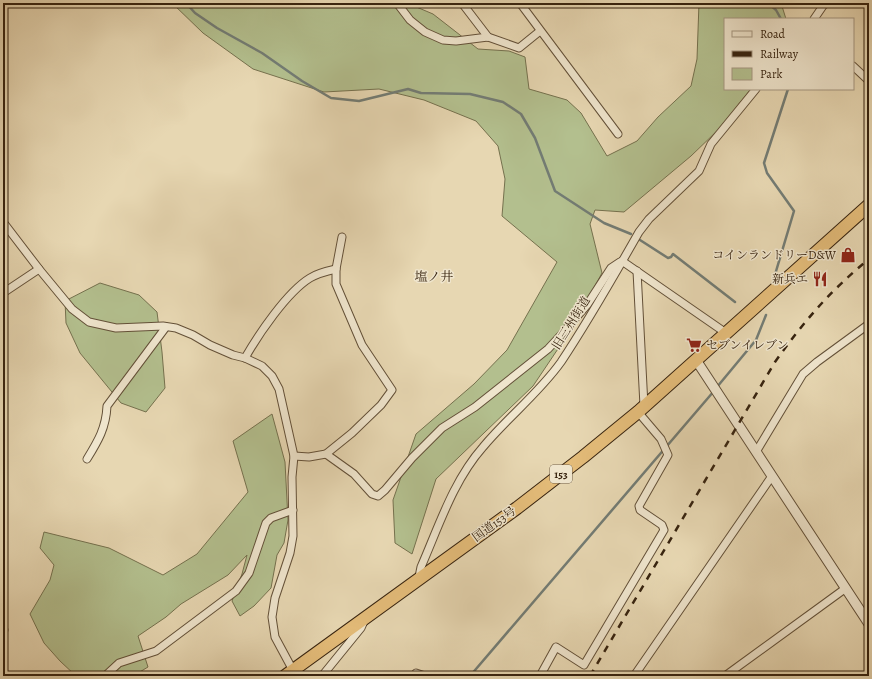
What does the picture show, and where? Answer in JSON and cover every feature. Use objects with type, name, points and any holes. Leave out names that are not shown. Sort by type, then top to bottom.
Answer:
[{"type":"highway","name":"153","points":[[696,360],[869,205]]},
{"type":"highway","name":"国道153号","points":[[291,674],[366,616],[583,457],[641,409],[696,360]]},
{"type":"street","points":[[398,3],[410,20],[425,32],[443,40],[456,42],[488,38],[519,48],[540,31]]},
{"type":"street","points":[[462,3],[488,38]]},
{"type":"street","points":[[520,3],[618,134]]},
{"type":"street","points":[[815,18],[825,3]]},
{"type":"street","points":[[854,67],[869,81]]},
{"type":"street","name":"旧三州街道","points":[[419,577],[421,567],[461,477],[483,446],[532,397],[560,362],[639,232],[649,219],[699,170],[711,144],[755,90]]},
{"type":"street","points":[[3,222],[72,309],[89,322],[116,328],[176,328],[193,335],[210,345],[262,366],[272,376],[279,390],[294,456],[292,477],[293,536],[290,553],[275,598],[272,617],[275,637],[291,674]]},
{"type":"street","points":[[294,456],[309,457],[326,454],[352,433],[381,405],[392,390],[362,345],[336,284],[336,269],[342,237]]},
{"type":"street","points":[[326,454],[354,474],[372,494],[378,496],[425,444],[442,428],[475,407],[548,349],[587,305],[611,268],[622,261],[726,333]]},
{"type":"street","points":[[3,293],[39,269]]},
{"type":"street","points":[[244,358],[258,336],[292,294],[309,278],[320,272],[336,269]]},
{"type":"street","points":[[540,676],[556,648],[584,665],[664,530],[662,525],[640,510],[638,506],[668,455],[665,447],[641,409],[637,271]]},
{"type":"street","points":[[756,452],[803,374],[869,324]]},
{"type":"street","points":[[86,459],[100,438],[106,418],[107,406],[166,327]]},
{"type":"street","points":[[696,360],[869,624]]},
{"type":"street","points":[[634,676],[772,476]]},
{"type":"street","points":[[105,676],[119,663],[156,651],[236,591],[249,573],[266,523],[271,518],[293,510]]},
{"type":"street","points":[[725,676],[846,588]]},
{"type":"street","points":[[322,676],[361,628],[366,616]]},
{"type":"street","points":[[416,674],[425,676]]},
{"type":"green space","points":[[172,3],[407,3],[433,14],[478,49],[509,51],[525,57],[529,89],[567,100],[581,113],[607,156],[637,141],[658,117],[691,86],[697,59],[699,3],[781,3],[786,18],[724,18],[724,90],[750,90],[718,130],[691,156],[624,212],[595,210],[590,224],[602,273],[570,331],[533,386],[436,479],[412,554],[395,543],[393,500],[416,434],[474,384],[507,350],[557,262],[502,216],[505,179],[498,146],[476,121],[424,100],[379,89],[324,92],[253,69],[203,33]]},
{"type":"green space","points":[[100,283],[139,295],[157,312],[165,388],[146,412],[121,403],[80,353],[66,323],[65,301]]},
{"type":"green space","points":[[272,414],[285,462],[288,520],[284,543],[277,555],[271,588],[254,606],[240,616],[232,601],[247,555],[228,575],[181,604],[166,617],[138,636],[148,667],[133,676],[76,676],[44,643],[30,614],[50,580],[54,565],[40,548],[44,532],[109,548],[163,575],[197,554],[248,492],[233,441]]},
{"type":"waterway","points":[[186,3],[195,13],[217,28],[262,53],[302,81],[331,98],[359,101],[408,89],[421,93],[470,94],[503,102],[521,114],[535,138],[555,191],[604,223],[631,234]]},
{"type":"waterway","points":[[768,3],[776,10],[780,18]]},
{"type":"waterway","points":[[774,278],[794,211],[767,173],[764,163],[788,90]]},
{"type":"waterway","points":[[640,240],[668,258],[673,254],[735,302]]},
{"type":"waterway","points":[[717,387],[756,340],[766,315]]},
{"type":"waterway","points":[[470,676],[714,391]]},
{"type":"railway","points":[[590,676],[775,362],[796,333],[818,307],[869,259]]},
{"type":"place","name":"コインランドリーD&W","points":[[848,255]]},
{"type":"place","name":"新兵エ","points":[[820,279]]},
{"type":"place","name":"セブンイレブン","points":[[694,345]]},
{"type":"district","name":"塩ノ井","points":[[434,276]]}]
